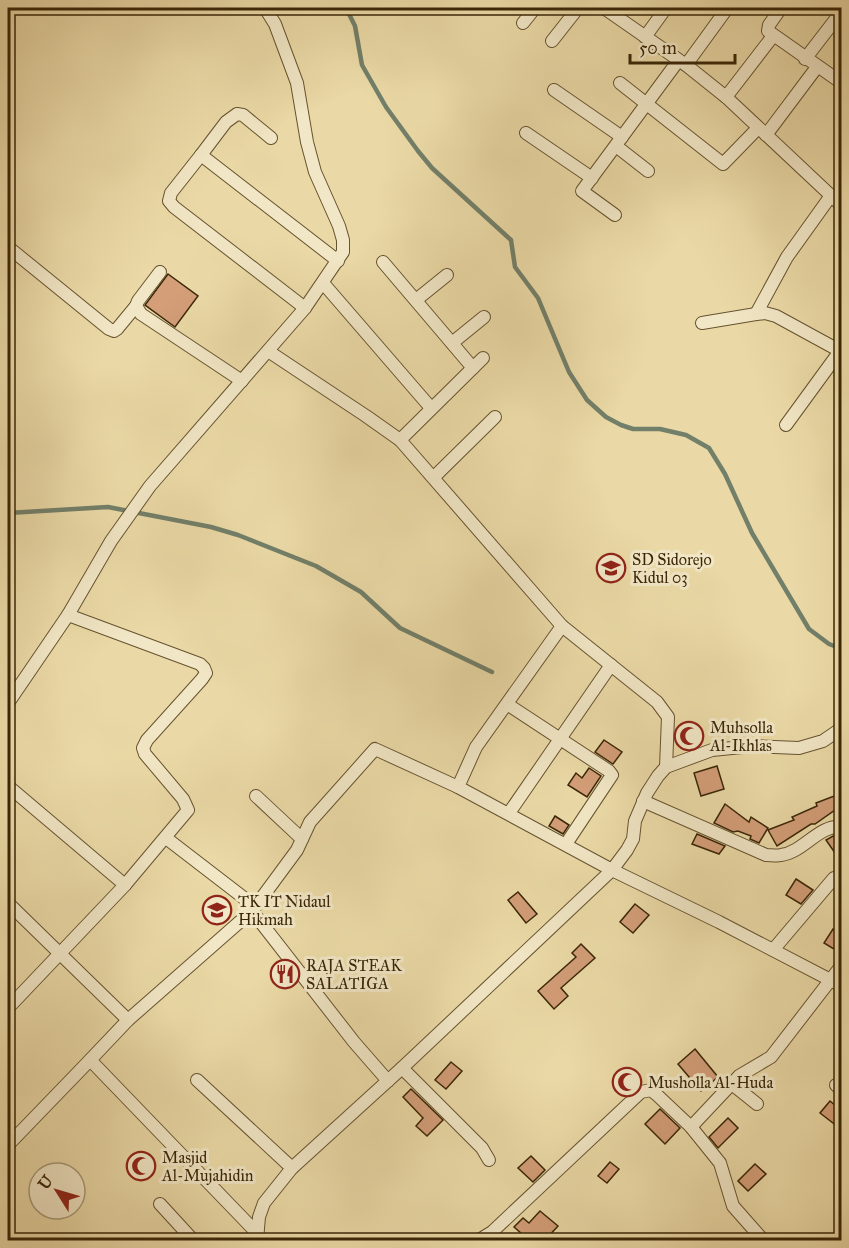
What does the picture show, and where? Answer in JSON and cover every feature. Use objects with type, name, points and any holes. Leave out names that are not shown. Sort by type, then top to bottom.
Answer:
[{"type":"street","points":[[8,703],[68,615],[150,486],[304,308],[343,252],[343,240],[315,172],[307,142],[297,83],[275,24],[265,8]]},
{"type":"street","points":[[523,23],[535,8]]},
{"type":"street","points":[[552,42],[578,8]]},
{"type":"street","points":[[604,8],[726,97],[842,206]]},
{"type":"street","points":[[645,37],[666,8]]},
{"type":"street","points":[[782,8],[768,29],[773,36],[842,83]]},
{"type":"street","points":[[615,215],[582,191],[647,103],[726,10]]},
{"type":"street","points":[[806,59],[842,11]]},
{"type":"street","points":[[726,97],[773,36]]},
{"type":"street","points":[[620,83],[723,164],[762,131],[817,67]]},
{"type":"street","points":[[554,90],[619,142],[648,171]]},
{"type":"street","points":[[271,138],[243,115],[237,114],[226,122],[171,193],[169,201],[304,308]]},
{"type":"street","points":[[526,133],[592,178]]},
{"type":"street","points":[[201,155],[338,261]]},
{"type":"street","points":[[756,314],[787,257],[830,197]]},
{"type":"street","points":[[8,247],[114,331],[136,306],[160,272]]},
{"type":"street","points":[[383,262],[473,368]]},
{"type":"street","points":[[416,300],[447,275]]},
{"type":"street","points":[[323,283],[431,408]]},
{"type":"street","points":[[136,306],[141,314],[242,381]]},
{"type":"street","points":[[702,323],[756,314],[776,316],[841,351],[786,426]]},
{"type":"street","points":[[452,343],[484,317]]},
{"type":"street","points":[[268,351],[400,440],[562,626],[657,702],[668,717],[666,767]]},
{"type":"street","points":[[400,440],[483,358]]},
{"type":"street","points":[[434,477],[495,417]]},
{"type":"street","points":[[9,1007],[125,885],[186,814],[188,808],[145,754],[143,748],[147,740],[202,679],[206,670],[200,664],[68,615]]},
{"type":"street","points":[[458,787],[476,747],[562,626]]},
{"type":"street","points":[[509,813],[611,665]]},
{"type":"street","points":[[507,704],[609,771],[612,776],[566,844]]},
{"type":"street","points":[[257,1237],[259,1217],[264,1203],[292,1168],[612,870],[633,839],[635,821],[643,801],[666,767],[712,750],[752,746],[799,748],[823,741],[842,728]]},
{"type":"street","points":[[8,1145],[128,1020],[252,911],[297,850],[310,822],[376,748],[509,813],[612,870],[842,986]]},
{"type":"street","points":[[8,786],[125,885]]},
{"type":"street","points":[[256,796],[302,839]]},
{"type":"street","points":[[643,801],[766,855],[782,855],[799,848],[829,827],[842,827]]},
{"type":"street","points":[[166,838],[244,898],[354,1042],[388,1081]]},
{"type":"street","points":[[772,950],[834,878]]},
{"type":"street","points":[[8,903],[128,1020]]},
{"type":"street","points":[[690,1127],[739,1076],[771,1058],[842,965]]},
{"type":"street","points":[[91,1059],[257,1237]]},
{"type":"street","points":[[402,1068],[482,1148],[489,1160]]},
{"type":"street","points":[[196,1080],[292,1168]]},
{"type":"street","points":[[732,1084],[757,1104]]},
{"type":"street","points":[[479,1240],[487,1237],[641,1092],[651,1090],[690,1127],[720,1162],[733,1206],[764,1240]]},
{"type":"street","points":[[160,1204],[193,1240]]},
{"type":"building","points":[[168,274],[198,296],[175,327],[145,305]]},
{"type":"building","points":[[604,740],[622,752],[613,764],[595,752]]},
{"type":"building","points":[[717,766],[724,789],[701,796],[694,773]]},
{"type":"building","points":[[589,768],[601,776],[587,797],[568,785],[576,773],[582,778]]},
{"type":"building","points":[[842,793],[842,805],[777,846],[768,830],[794,820],[792,817],[817,806],[816,803]]},
{"type":"building","points":[[725,804],[749,822],[751,817],[768,828],[759,843],[750,839],[751,836],[738,831],[733,832],[714,823]]},
{"type":"building","points":[[555,816],[569,825],[563,834],[549,826]]},
{"type":"building","points":[[697,834],[725,846],[719,854],[692,844]]},
{"type":"building","points":[[835,835],[842,835],[842,863],[826,840]]},
{"type":"building","points":[[796,879],[813,890],[801,904],[786,895]]},
{"type":"building","points":[[518,892],[537,914],[526,923],[508,900]]},
{"type":"building","points":[[635,904],[649,915],[633,933],[620,922]]},
{"type":"building","points":[[833,929],[842,934],[842,954],[824,943]]},
{"type":"building","points":[[581,944],[595,958],[561,988],[568,996],[554,1009],[538,991],[576,957],[572,953]]},
{"type":"building","points":[[695,1049],[718,1077],[701,1091],[678,1064]]},
{"type":"building","points":[[451,1062],[462,1071],[446,1089],[435,1080]]},
{"type":"building","points":[[632,1069],[638,1084],[624,1093],[616,1076]]},
{"type":"building","points":[[411,1089],[443,1120],[427,1136],[416,1126],[423,1118],[403,1097]]},
{"type":"building","points":[[830,1101],[842,1111],[842,1130],[820,1113]]},
{"type":"building","points":[[660,1109],[680,1128],[665,1144],[645,1124]]},
{"type":"building","points":[[728,1118],[738,1128],[718,1148],[709,1137]]},
{"type":"building","points":[[531,1156],[545,1170],[533,1182],[518,1168]]},
{"type":"building","points":[[610,1162],[619,1169],[607,1183],[598,1176]]},
{"type":"building","points":[[755,1164],[766,1174],[748,1191],[738,1181]]},
{"type":"building","points":[[540,1211],[558,1226],[545,1240],[529,1240],[514,1227],[523,1218],[529,1223]]},
{"type":"waterway","points":[[196,8],[206,12],[227,8]]},
{"type":"waterway","points":[[346,8],[355,26],[362,65],[386,107],[432,168],[511,240],[515,267],[538,298],[569,372],[587,400],[606,417],[621,425],[633,429],[660,429],[686,435],[709,448],[725,474],[752,533],[809,629],[829,644],[842,649]]},
{"type":"waterway","points":[[8,513],[108,507],[211,527],[238,535],[316,566],[361,592],[400,628],[492,672]]},
{"type":"place","name":"SD Sidorejo Kidul 03","points":[[611,568]]},
{"type":"place","name":"Muhsolla Al-Ikhlas","points":[[689,736]]},
{"type":"place","name":"TK IT Nidaul Hikmah","points":[[217,910]]},
{"type":"place","name":"RAJA STEAK SALATIGA","points":[[285,974]]},
{"type":"place","name":"Musholla Al-Huda","points":[[627,1082]]},
{"type":"place","name":"Masjid Al-Mujahidin","points":[[141,1166]]}]
